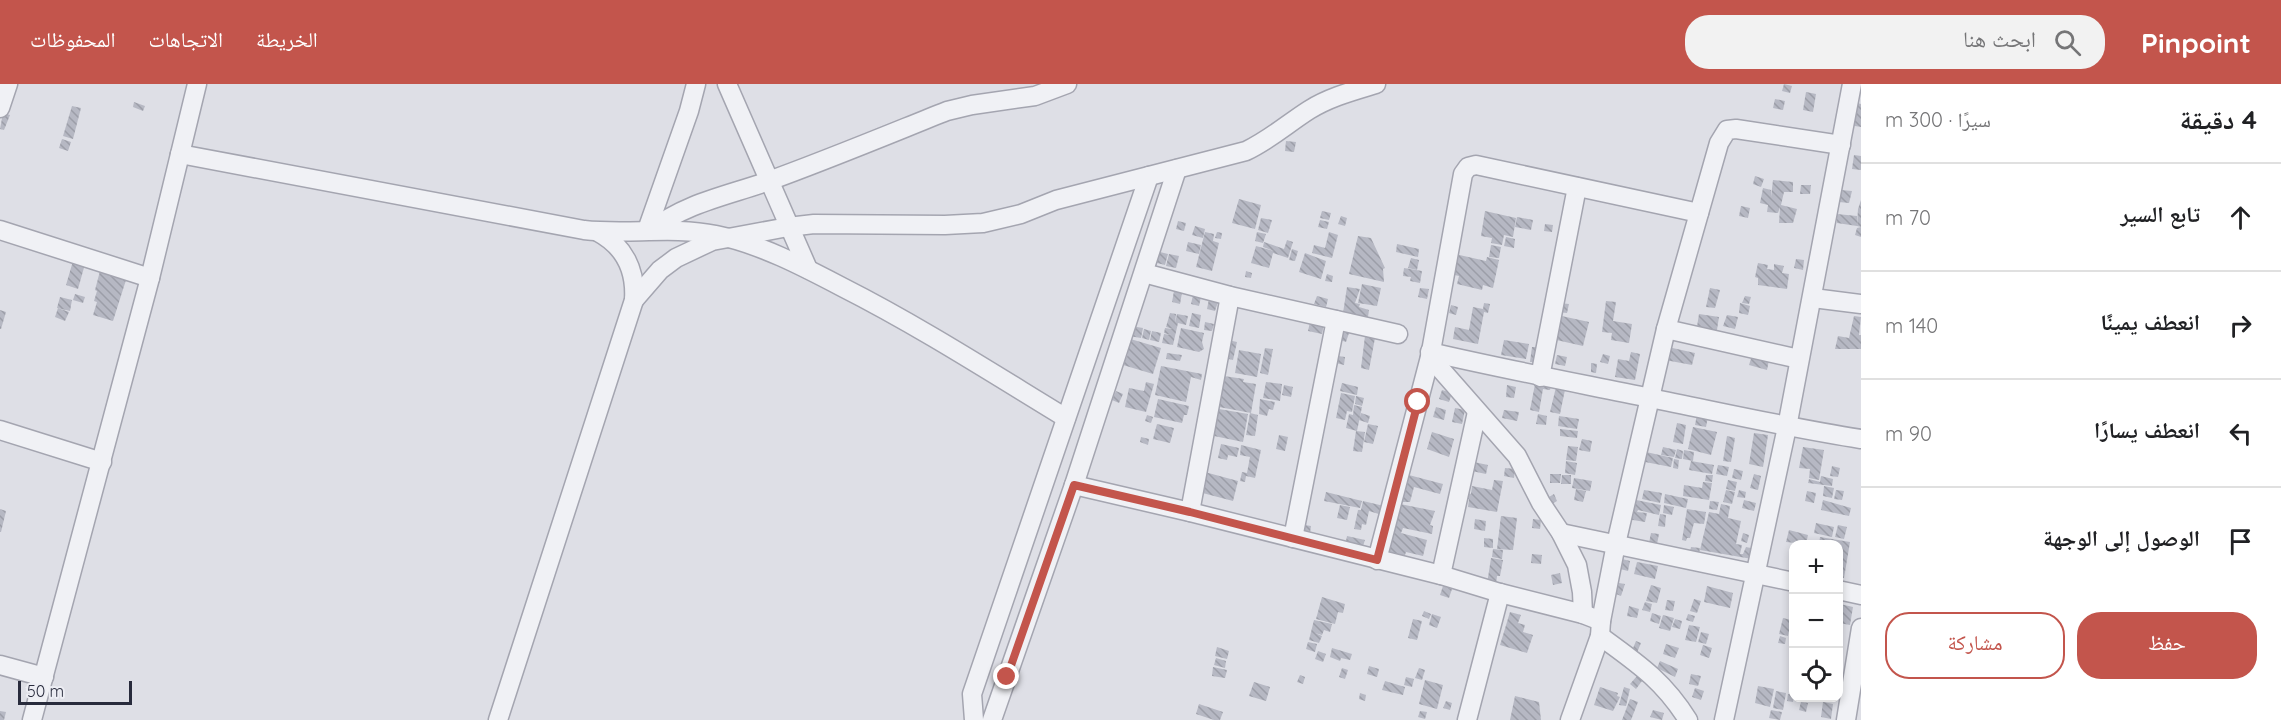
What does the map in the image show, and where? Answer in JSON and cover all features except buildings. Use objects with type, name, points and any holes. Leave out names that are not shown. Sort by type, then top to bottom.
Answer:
[{"type":"street","points":[[0,108],[8,84]]},
{"type":"street","points":[[32,720],[150,278],[197,84]]},
{"type":"street","points":[[650,230],[696,84]]},
{"type":"street","points":[[727,84],[808,269]]},
{"type":"street","points":[[650,230],[685,211],[769,181],[948,111],[972,105],[1035,96],[1067,84]]},
{"type":"street","points":[[634,300],[660,270],[676,258],[712,241],[788,226],[983,223],[1021,214],[1056,200],[1246,151],[1273,137],[1321,103],[1376,84]]},
{"type":"street","points":[[1724,720],[1813,298],[1852,84]]},
{"type":"street","points":[[1570,720],[1601,629],[1616,544],[1666,329],[1719,143],[1727,130],[1736,129],[1841,144]]},
{"type":"street","points":[[180,154],[598,231],[694,232],[729,238],[808,269],[918,328],[1066,418]]},
{"type":"street","points":[[1377,560],[1430,355],[1463,174],[1467,167],[1476,165],[1699,213]]},
{"type":"street","points":[[992,720],[1074,485],[1177,169]]},
{"type":"street","points":[[974,720],[972,694],[1149,177]]},
{"type":"street","points":[[1540,377],[1577,187]]},
{"type":"street","points":[[0,230],[150,278]]},
{"type":"street","points":[[498,720],[634,300],[634,279],[627,260],[615,243],[598,231]]},
{"type":"street","points":[[1144,273],[1230,296],[1398,334]]},
{"type":"street","points":[[1190,512],[1230,296]]},
{"type":"street","points":[[1813,298],[1861,304]]},
{"type":"street","points":[[1293,538],[1336,320]]},
{"type":"street","points":[[1666,329],[1799,359]]},
{"type":"street","points":[[1430,355],[1861,440]]},
{"type":"street","points":[[1430,355],[1516,456],[1541,503],[1561,533],[1577,566],[1583,614]]},
{"type":"street","points":[[1442,575],[1477,412]]},
{"type":"street","points":[[0,430],[102,462]]},
{"type":"street","points":[[1074,485],[1442,575],[1500,593],[1583,614],[1654,676],[1677,702],[1688,720]]},
{"type":"street","points":[[1561,533],[1789,581]]},
{"type":"street","points":[[1843,591],[1861,595]]},
{"type":"street","points":[[1467,720],[1500,593]]},
{"type":"street","points":[[1846,720],[1861,628]]},
{"type":"street","points":[[0,665],[44,678]]},
{"type":"route","points":[[1007,677],[1074,485],[1377,560],[1418,402]]}]
